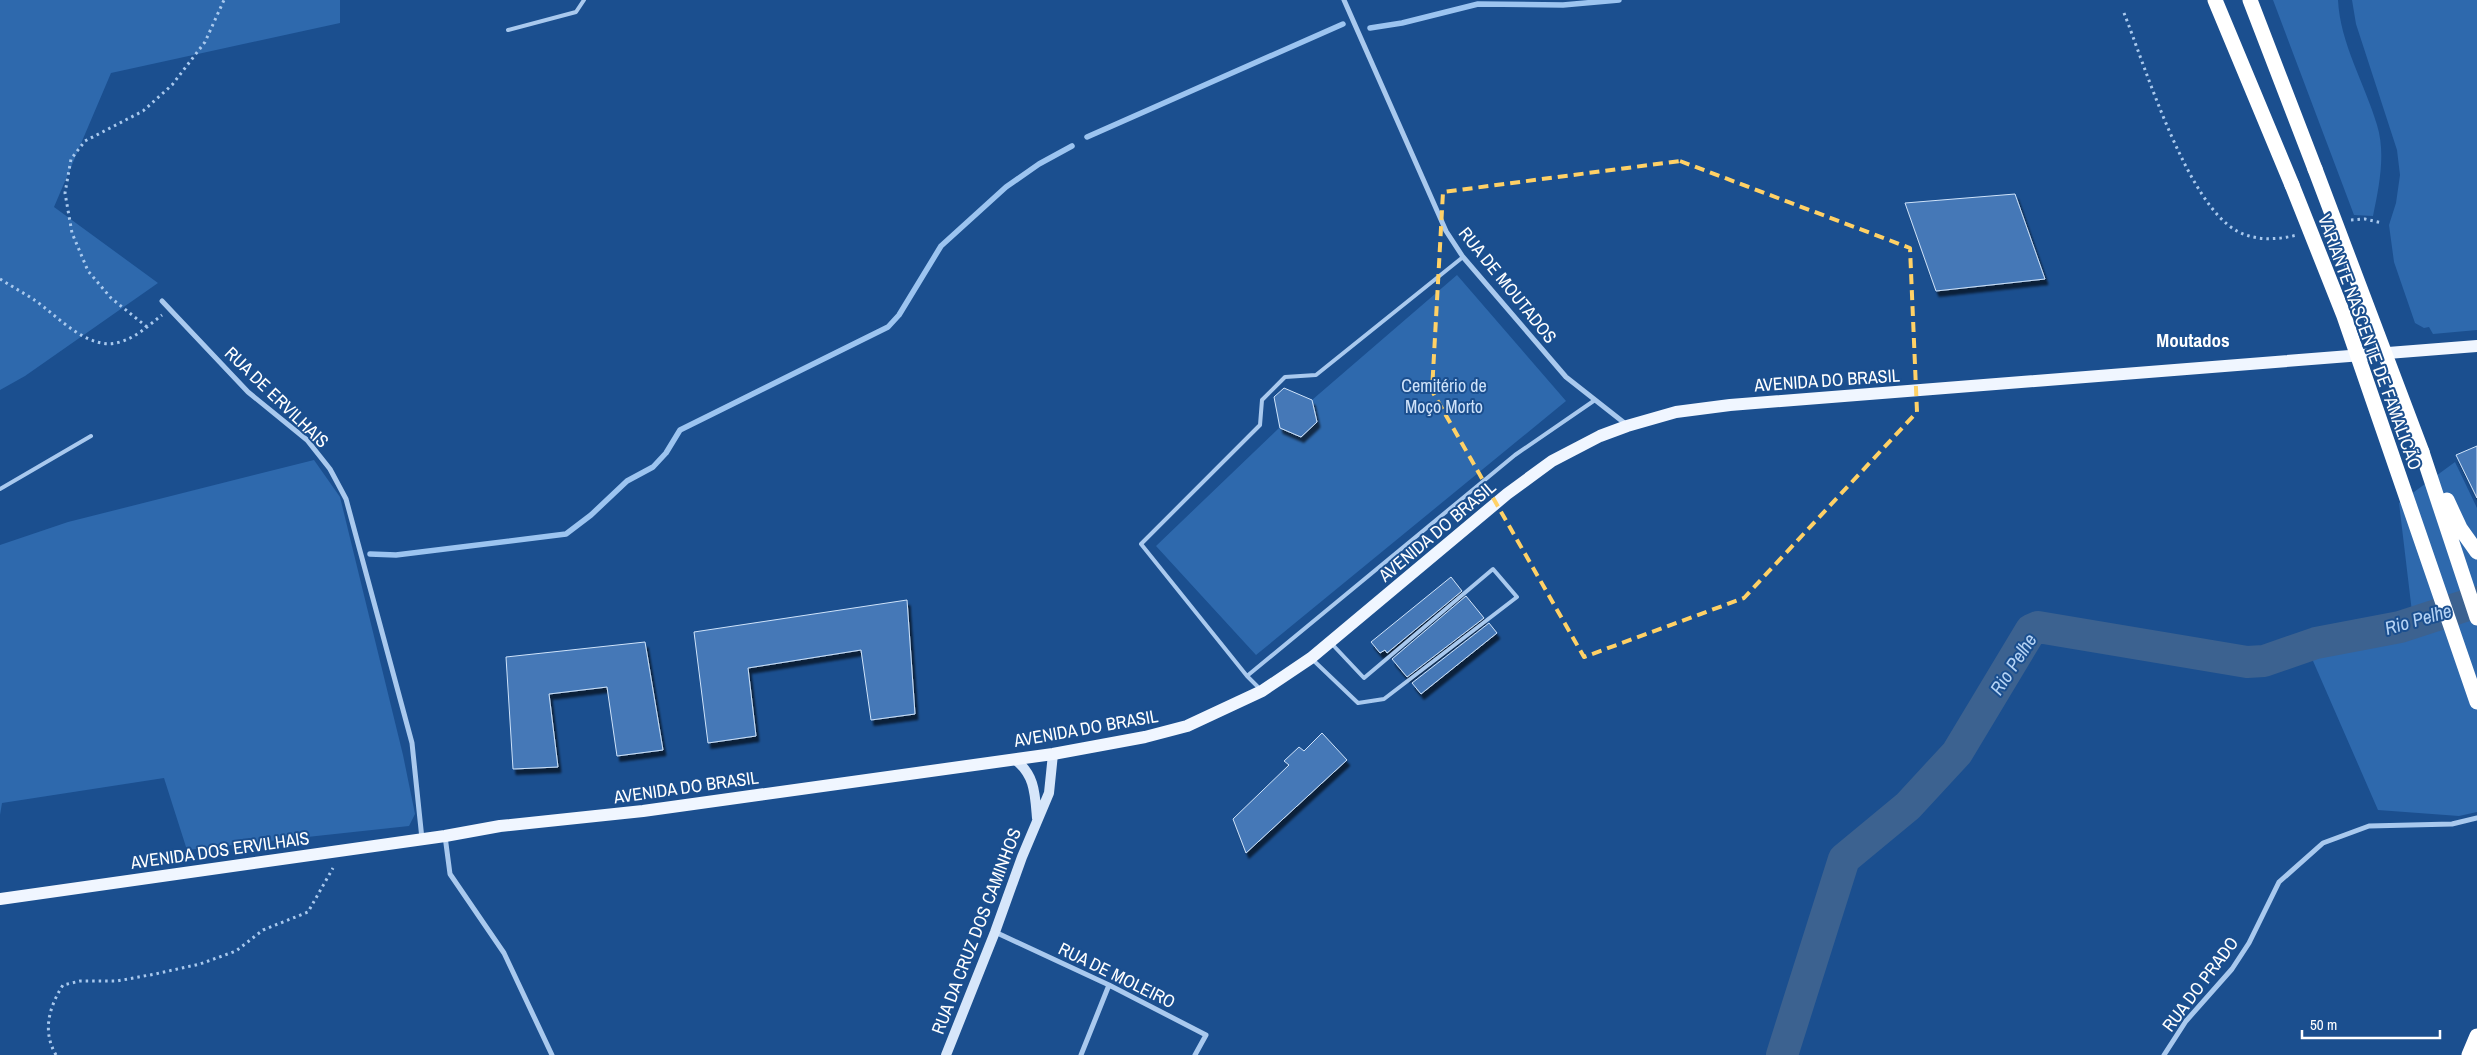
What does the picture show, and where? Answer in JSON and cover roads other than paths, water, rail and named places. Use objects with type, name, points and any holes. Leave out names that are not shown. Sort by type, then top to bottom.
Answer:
[{"type":"highway","name":"VARIANTE NASCENTE DE FAMALICÃO","points":[[2215,0],[2344,316],[2477,702]]},
{"type":"highway","name":"VARIANTE NASCENTE DE FAMALICÃO","points":[[2250,0],[2422,452],[2477,618]]},
{"type":"highway","points":[[2422,452],[2460,528],[2477,552]]},
{"type":"highway","points":[[2469,1055],[2477,1036]]},
{"type":"main road","name":"AVENIDA DO BRASIL","points":[[445,836],[500,826],[643,811],[1053,754],[1145,737],[1187,726],[1262,692],[1311,658],[1506,494],[1552,461],[1600,436],[1676,412],[1730,405],[2477,346]]},
{"type":"main road","name":"AVENIDA DOS ERVILHAIS","points":[[0,899],[445,836]]},
{"type":"street","name":"RUA DE MOUTADOS","points":[[1344,0],[1446,231],[1463,257],[1566,378],[1627,426]]},
{"type":"street","name":"RUA DE ERVILHAIS","points":[[162,301],[248,392],[306,440],[330,470],[346,499],[412,743],[422,839]]},
{"type":"street","name":"RUA DA CRUZ DOS CAMINHOS","points":[[946,1055],[1037,819],[1049,793],[1053,754]]},
{"type":"street","name":"RUA DA CRUZ DOS CAMINHOS","points":[[1014,759],[1030,775],[1037,819]]},
{"type":"street","name":"RUA DO PRADO","points":[[2164,1055],[2186,1021],[2232,969],[2249,943],[2279,882],[2322,843],[2369,826],[2452,824],[2477,818]]},
{"type":"street","points":[[445,836],[450,874],[504,953],[552,1055]]},
{"type":"street","name":"RUA DE MOLEIRO","points":[[995,932],[1109,985],[1206,1035],[1196,1055]]},
{"type":"street","points":[[1081,1055],[1109,985]]},
{"type":"lane","points":[[508,30],[576,12],[584,0]]},
{"type":"lane","points":[[1262,692],[1141,544],[1260,425],[1262,400],[1284,377],[1316,375],[1463,257]]},
{"type":"lane","points":[[1247,676],[1515,456],[1595,400]]},
{"type":"lane","points":[[0,489],[91,436]]},
{"type":"lane","points":[[1311,658],[1358,702],[1384,699],[1517,597],[1493,569],[1364,678],[1331,643]]},
{"type":"waterway","points":[[1370,28],[1402,23],[1478,4],[1563,5],[1619,0]]},
{"type":"waterway","points":[[1087,137],[1343,24]]},
{"type":"waterway","points":[[370,554],[396,555],[566,534],[591,515],[627,481],[653,467],[666,453],[680,430],[888,327],[899,315],[941,246],[1006,187],[1039,164],[1072,146]]},
{"type":"waterway","name":"Rio Pelhe","points":[[1782,1055],[1844,859],[1908,806],[1957,753],[2031,630],[2038,627],[2247,662],[2264,661],[2316,643],[2400,627],[2477,602]]},
{"type":"district","name":"Moutados","points":[[2193,340]]},
{"type":"park label","name":"Cemitério de Moço Morto","points":[[1444,395]]}]
